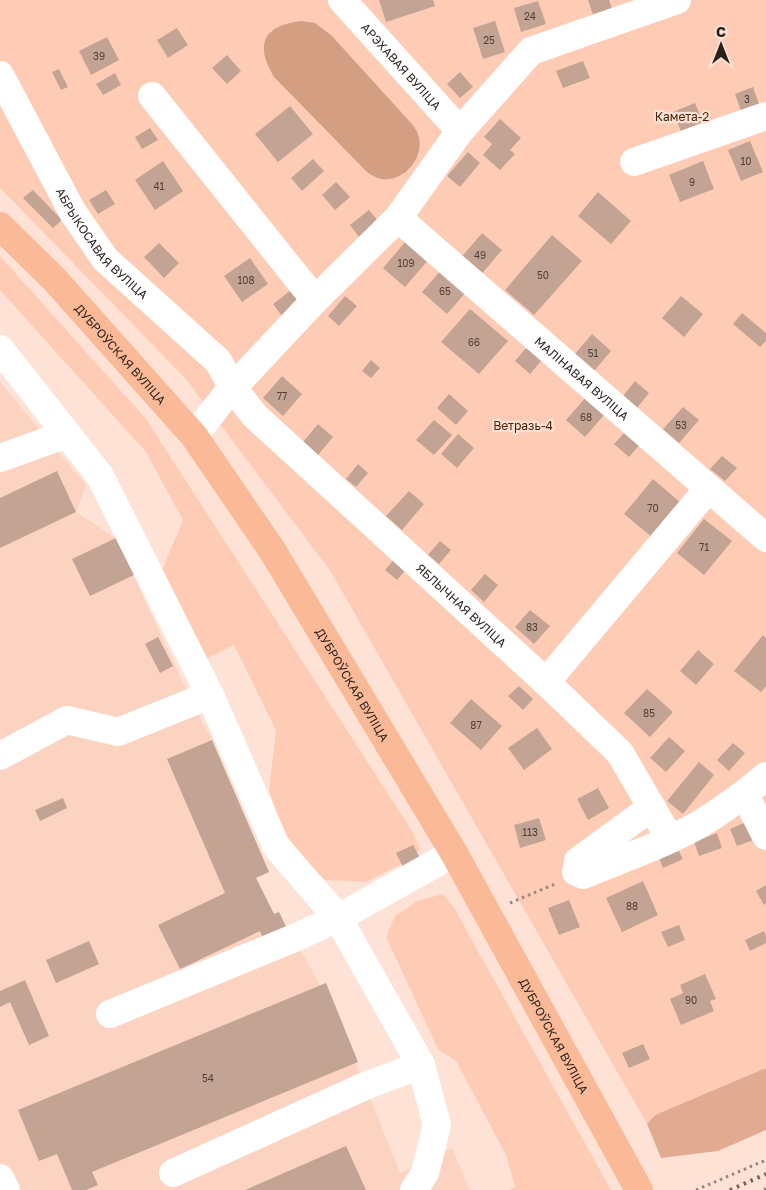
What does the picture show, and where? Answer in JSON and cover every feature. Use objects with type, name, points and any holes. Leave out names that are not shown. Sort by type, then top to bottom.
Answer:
[{"type":"main road","name":"ДУБРОЎСКАЯ ВУЛІЦА","points":[[0,226],[55,280],[194,436],[272,550],[454,853],[639,1190]]},
{"type":"lane","name":"АРЭХАВАЯ ВУЛІЦА","points":[[342,0],[460,131]]},
{"type":"lane","points":[[194,436],[233,388],[315,300],[398,218],[460,131],[531,51],[677,0]]},
{"type":"lane","name":"АБРЫКОСАВАЯ ВУЛІЦА","points":[[0,75],[72,211],[105,259],[218,361],[233,388]]},
{"type":"lane","points":[[152,96],[315,300]]},
{"type":"lane","points":[[634,162],[766,116]]},
{"type":"lane","name":"МАЛІНАВАЯ ВУЛІЦА","points":[[398,218],[766,538]]},
{"type":"lane","points":[[0,349],[100,476],[210,695],[276,846],[338,918],[421,1065],[437,1125],[425,1173],[414,1190]]},
{"type":"lane","name":"ЯБЛЫЧНАЯ ВУЛІЦА","points":[[233,388],[255,416],[546,682],[620,753],[670,839]]},
{"type":"lane","points":[[0,458],[67,434]]},
{"type":"lane","points":[[546,682],[708,489]]},
{"type":"lane","points":[[0,756],[68,720],[118,732],[210,695]]},
{"type":"lane","points":[[652,807],[578,861],[576,872],[583,875],[670,839],[700,824],[744,794],[766,776]]},
{"type":"lane","points":[[744,794],[766,836]]},
{"type":"lane","points":[[110,1014],[292,939],[338,918],[454,853]]},
{"type":"lane","points":[[172,1173],[365,1086],[421,1065]]},
{"type":"lane","points":[[0,1178],[6,1190]]},
{"type":"path","points":[[502,906],[555,884],[576,872]]},
{"type":"path","points":[[696,1190],[766,1160]]},
{"type":"shaded area","points":[[301,21],[315,23],[331,35],[412,124],[418,134],[420,142],[419,151],[412,166],[406,172],[390,179],[380,179],[368,173],[274,77],[265,55],[264,46],[266,38],[278,27]]},
{"type":"shaded area","points":[[0,382],[86,485],[76,512],[116,538],[192,702],[212,740],[269,872],[256,878],[274,914],[279,912],[320,985],[326,983],[400,1173],[452,1148],[470,1190],[0,1190]]},
{"type":"shaded area","points":[[766,1068],[766,1130],[718,1151],[661,1158],[647,1124],[655,1115]]},
{"type":"green space","name":"Ветразь-4","points":[[0,0],[766,0],[766,1068],[655,1115],[647,1124],[331,572],[186,379],[0,188]]},
{"type":"green space","points":[[0,256],[146,419],[412,831],[420,849],[413,858],[366,882],[326,880],[293,860],[269,790],[276,730],[234,645],[204,660],[161,572],[183,520],[146,452],[0,290]]},
{"type":"green space","points":[[443,894],[454,908],[611,1190],[509,1190],[515,1187],[506,1155],[456,1061],[438,1049],[386,937],[395,916],[417,901]]},
{"type":"building","points":[[379,0],[433,0],[435,6],[386,22]]},
{"type":"building","points":[[588,0],[609,0],[612,9],[593,15]]},
{"type":"building","points":[[538,1],[546,24],[521,32],[514,8]]},
{"type":"building","points":[[495,21],[505,52],[483,59],[473,28]]},
{"type":"building","points":[[177,28],[188,45],[168,58],[157,40]]},
{"type":"building","points":[[107,37],[119,60],[91,75],[79,51]]},
{"type":"building","points":[[227,55],[241,71],[227,84],[212,68]]},
{"type":"building","points":[[583,61],[590,78],[563,88],[556,71]]},
{"type":"building","points":[[59,69],[68,87],[61,90],[52,72]]},
{"type":"building","points":[[460,72],[473,87],[460,98],[447,84]]},
{"type":"building","points":[[115,73],[121,85],[103,95],[96,84]]},
{"type":"building","points":[[753,87],[759,104],[741,111],[735,94]]},
{"type":"building","points":[[695,103],[703,122],[681,131],[673,112]]},
{"type":"building","points":[[290,106],[313,134],[278,162],[255,134]]},
{"type":"building","points":[[500,119],[521,138],[510,150],[515,154],[500,170],[483,155],[492,144],[484,137]]},
{"type":"building","points":[[150,128],[158,140],[142,149],[135,137]]},
{"type":"building","points":[[750,141],[763,172],[741,181],[728,150]]},
{"type":"building","points":[[468,152],[480,163],[460,187],[447,176]]},
{"type":"building","points":[[313,159],[324,171],[302,191],[291,178]]},
{"type":"building","points":[[163,161],[183,191],[155,210],[135,180]]},
{"type":"building","points":[[703,161],[714,189],[680,202],[669,175]]},
{"type":"building","points":[[336,182],[350,197],[335,210],[322,195]]},
{"type":"building","points":[[33,190],[62,220],[53,228],[23,198]]},
{"type":"building","points":[[106,190],[115,204],[98,214],[89,200]]},
{"type":"building","points":[[598,192],[631,221],[611,244],[578,216]]},
{"type":"building","points":[[369,210],[378,221],[359,237],[350,225]]},
{"type":"building","points":[[482,233],[502,250],[479,277],[459,260]]},
{"type":"building","points":[[552,235],[582,261],[534,315],[505,290]]},
{"type":"building","points":[[407,240],[429,259],[405,287],[383,268]]},
{"type":"building","points":[[159,243],[179,263],[164,278],[144,257]]},
{"type":"building","points":[[250,258],[268,284],[242,302],[224,276]]},
{"type":"building","points":[[442,269],[467,291],[447,314],[422,292]]},
{"type":"building","points":[[290,291],[300,303],[282,316],[273,304]]},
{"type":"building","points":[[345,296],[357,306],[339,326],[328,316]]},
{"type":"building","points":[[681,296],[703,314],[684,337],[662,318]]},
{"type":"building","points":[[470,309],[508,341],[479,374],[441,342]]},
{"type":"building","points":[[742,313],[766,333],[766,341],[760,347],[733,324]]},
{"type":"building","points":[[592,334],[611,351],[594,371],[574,355]]},
{"type":"building","points":[[527,347],[542,360],[530,374],[515,361]]},
{"type":"building","points":[[371,360],[380,368],[371,378],[362,371]]},
{"type":"building","points":[[282,376],[302,394],[283,416],[263,398]]},
{"type":"building","points":[[635,381],[649,393],[637,408],[623,396]]},
{"type":"building","points":[[449,394],[468,411],[456,425],[437,408]]},
{"type":"building","points":[[586,397],[605,414],[585,437],[566,420]]},
{"type":"building","points":[[683,407],[699,420],[679,443],[663,429]]},
{"type":"building","points":[[434,420],[452,435],[434,455],[416,440]]},
{"type":"building","points":[[318,424],[333,437],[318,455],[303,442]]},
{"type":"building","points":[[626,431],[640,444],[629,457],[614,444]]},
{"type":"building","points":[[458,434],[474,448],[457,468],[441,454]]},
{"type":"building","points":[[722,456],[737,468],[725,481],[710,469]]},
{"type":"building","points":[[358,464],[368,473],[356,487],[346,479]]},
{"type":"building","points":[[57,471],[76,512],[0,548],[0,498]]},
{"type":"building","points":[[653,479],[681,503],[652,537],[624,514]]},
{"type":"building","points":[[409,491],[424,504],[402,530],[386,516]]},
{"type":"building","points":[[704,519],[732,541],[704,575],[677,553]]},
{"type":"building","points":[[116,538],[134,575],[90,596],[72,559]]},
{"type":"building","points":[[440,541],[451,550],[439,564],[428,555]]},
{"type":"building","points":[[397,556],[409,566],[397,580],[385,570]]},
{"type":"building","points":[[485,574],[498,585],[484,602],[471,590]]},
{"type":"building","points":[[530,610],[550,626],[534,644],[515,627]]},
{"type":"building","points":[[763,635],[766,638],[766,686],[761,692],[734,671]]},
{"type":"building","points":[[158,637],[173,666],[160,673],[145,644]]},
{"type":"building","points":[[698,650],[714,664],[696,685],[680,671]]},
{"type":"building","points":[[519,686],[533,699],[523,710],[508,696]]},
{"type":"building","points":[[647,689],[673,712],[650,737],[624,713]]},
{"type":"building","points":[[471,699],[502,726],[481,750],[450,723]]},
{"type":"building","points":[[537,728],[552,749],[524,770],[508,748]]},
{"type":"building","points":[[669,737],[685,751],[666,772],[650,758]]},
{"type":"building","points":[[212,740],[269,872],[256,878],[274,914],[279,912],[286,927],[263,938],[260,931],[180,969],[158,925],[225,893],[167,759]]},
{"type":"building","points":[[733,743],[745,753],[729,771],[717,760]]},
{"type":"building","points":[[699,762],[714,775],[683,814],[667,801]]},
{"type":"building","points":[[598,788],[609,808],[588,820],[577,799]]},
{"type":"building","points":[[63,798],[67,808],[40,821],[35,810]]},
{"type":"building","points":[[539,818],[546,840],[520,848],[514,825]]},
{"type":"building","points":[[746,822],[753,840],[737,846],[730,829]]},
{"type":"building","points":[[717,833],[722,848],[699,856],[694,842]]},
{"type":"building","points":[[413,845],[420,858],[403,867],[396,853]]},
{"type":"building","points":[[678,849],[683,859],[663,868],[659,858]]},
{"type":"building","points":[[643,881],[658,915],[622,932],[606,898]]},
{"type":"building","points":[[766,885],[766,903],[764,905],[756,891]]},
{"type":"building","points":[[569,900],[580,927],[559,935],[548,908]]},
{"type":"building","points":[[679,925],[685,940],[668,947],[661,932]]},
{"type":"building","points":[[764,931],[766,943],[750,951],[745,940]]},
{"type":"building","points":[[89,941],[99,964],[56,983],[46,960]]},
{"type":"building","points":[[705,974],[716,999],[710,1001],[714,1011],[681,1025],[670,999],[683,993],[680,985]]},
{"type":"building","points":[[25,980],[49,1036],[29,1045],[10,1002],[0,1007],[0,991]]},
{"type":"building","points":[[326,983],[358,1062],[92,1172],[98,1185],[86,1190],[72,1190],[57,1154],[39,1161],[18,1110]]},
{"type":"building","points":[[643,1044],[650,1059],[629,1068],[622,1053]]},
{"type":"building","points":[[346,1146],[366,1190],[245,1190]]},
{"type":"railway","points":[[730,1190],[766,1174]]},
{"type":"park label","name":"Камета-2","points":[[682,116]]}]
